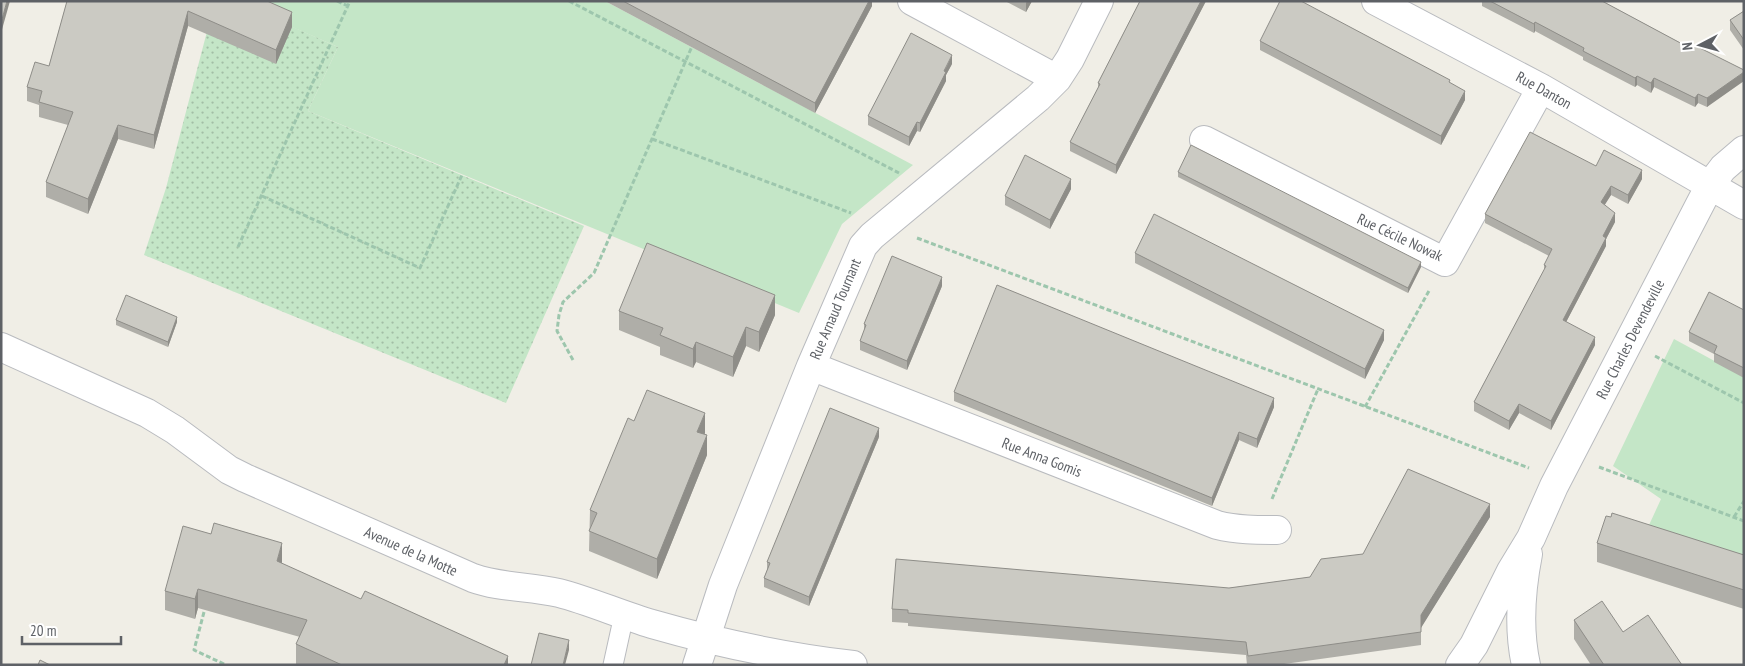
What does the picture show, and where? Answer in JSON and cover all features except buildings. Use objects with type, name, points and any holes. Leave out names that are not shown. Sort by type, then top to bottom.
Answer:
[{"type":"street","points":[[912,1],[1057,79]]},
{"type":"street","name":"Rue Arnaud Tournant","points":[[697,665],[723,585],[811,366],[863,246],[884,226],[1038,98],[1057,79],[1070,59],[1099,1]]},
{"type":"street","name":"Rue Danton","points":[[1376,1],[1541,88],[1744,205]]},
{"type":"street","name":"Rue Cécile Nowak","points":[[1204,140],[1445,262],[1541,88]]},
{"type":"street","name":"Rue Charles Devendeville","points":[[1460,665],[1474,645],[1531,538],[1564,467],[1710,185],[1723,168],[1744,150]]},
{"type":"street","name":"Avenue de la Motte","points":[[1,347],[154,417],[175,430],[216,461],[245,478],[473,578],[497,586],[559,593],[624,615],[705,638],[782,655],[853,665]]},
{"type":"street","name":"Rue Anna Gomis","points":[[811,366],[1217,525],[1234,529],[1268,530]]},
{"type":"street","name":"Rue Charles Devendeville","points":[[1526,665],[1522,635],[1522,612],[1523,587],[1531,538]]},
{"type":"lane","points":[[613,665],[624,615]]},
{"type":"path","points":[[337,1],[348,6]]},
{"type":"path","points":[[238,247],[350,1]]},
{"type":"path","points":[[569,1],[929,189]]},
{"type":"path","points":[[573,360],[557,331],[559,315],[564,302],[594,273],[697,36]]},
{"type":"path","points":[[652,139],[1366,407],[1744,521]]},
{"type":"path","points":[[262,196],[420,268],[462,175]]},
{"type":"path","points":[[1366,407],[1445,262]]},
{"type":"path","points":[[1628,342],[1744,403]]},
{"type":"path","points":[[1268,530],[1318,389]]},
{"type":"path","points":[[1734,517],[1744,501]]},
{"type":"path","points":[[204,612],[194,650],[226,665]]},
{"type":"green space","points":[[215,1],[234,1],[338,47],[308,111],[584,226],[506,403],[144,255],[166,188]]},
{"type":"green space","points":[[262,1],[605,1],[913,165],[842,224],[799,313],[308,111],[338,47],[258,12]]},
{"type":"green space","points":[[1674,339],[1744,377],[1744,570],[1644,536],[1661,499],[1613,466]]}]
